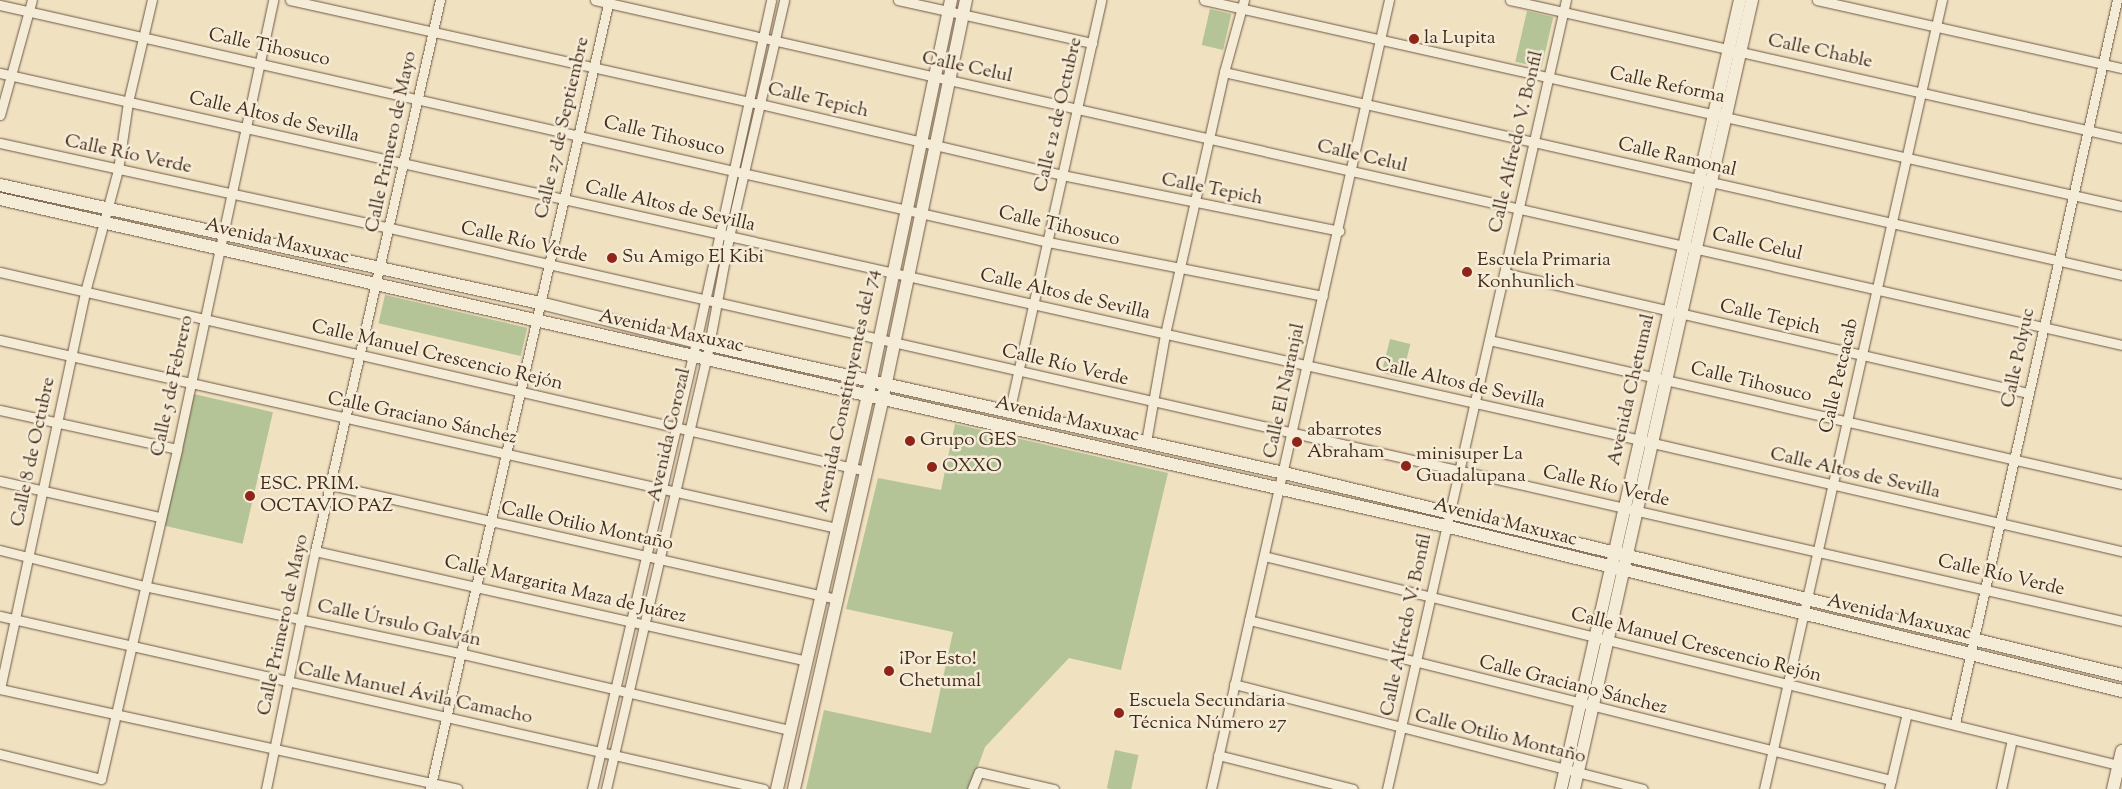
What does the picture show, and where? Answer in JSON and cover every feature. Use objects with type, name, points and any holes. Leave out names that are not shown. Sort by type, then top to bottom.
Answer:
[{"type":"main road","name":"Avenida Constituyentes del 74","points":[[794,789],[886,384],[966,0]]},
{"type":"main road","name":"Avenida Chetumal","points":[[1735,50],[1740,0]]},
{"type":"main road","name":"Avenida Chetumal","points":[[1574,789],[1586,705],[1616,570],[1735,50],[1752,0]]},
{"type":"main road","name":"Avenida Constituyentes del 74","points":[[778,789],[880,340],[949,6]]},
{"type":"main road","name":"Avenida Maxuxac","points":[[0,185],[223,232],[381,269],[540,303],[702,343],[1284,473],[2122,675]]},
{"type":"main road","name":"Avenida Maxuxac","points":[[0,199],[377,283],[536,321],[883,397],[1445,526],[1616,570],[2122,691]]},
{"type":"main road","name":"Avenida Chetumal","points":[[1560,789],[1586,705]]},
{"type":"main road","points":[[2114,789],[2122,751]]},
{"type":"street","points":[[0,115],[4,74],[32,0]]},
{"type":"street","name":"Calle 8 de Octubre","points":[[0,689],[85,292],[105,208],[118,170],[128,102],[152,0]]},
{"type":"street","name":"Calle 5 de Febrero","points":[[0,754],[101,779],[177,449],[203,318],[232,194],[273,0]]},
{"type":"street","name":"Calle Tepich","points":[[290,0],[760,104],[1062,175],[1195,204],[1339,231]]},
{"type":"street","name":"Calle Primero de Mayo","points":[[266,789],[315,551],[381,269],[440,0]]},
{"type":"street","name":"Calle Celul","points":[[595,0],[2122,345]]},
{"type":"street","name":"Avenida Corozal","points":[[606,789],[689,430],[702,343],[705,302],[732,169],[771,0]]},
{"type":"street","name":"Avenida Corozal","points":[[702,343],[717,303],[729,237],[784,0]]},
{"type":"street","points":[[898,0],[949,6],[963,16],[1092,44]]},
{"type":"street","name":"Calle 12 de Octubre","points":[[1009,412],[1101,0]]},
{"type":"street","name":"Calle Reforma","points":[[1204,0],[1243,4],[1382,39],[2122,206]]},
{"type":"street","name":"Calle El Naranjal","points":[[1211,789],[1339,231],[1389,0]]},
{"type":"street","name":"Calle Chable","points":[[1510,0],[1921,91],[2122,138]]},
{"type":"street","name":"Calle Alfredo V. Bonfil","points":[[1387,789],[1431,598],[1447,513],[1489,340],[1566,0]]},
{"type":"street","points":[[1816,0],[1935,28],[2122,68]]},
{"type":"street","name":"Calle Petcacab","points":[[1764,789],[1805,600],[1942,0]]},
{"type":"street","points":[[2116,0],[2122,2]]},
{"type":"street","name":"Calle Polyuc","points":[[1955,724],[1969,654],[2001,524],[2028,393],[2074,195],[2116,0]]},
{"type":"street","name":"Calle 27 de Septiembre","points":[[430,786],[609,2]]},
{"type":"street","points":[[1146,442],[1165,334],[1211,138],[1224,72],[1243,4]]},
{"type":"street","name":"Calle Tihosuco","points":[[0,5],[419,97],[1048,242],[1181,270],[1323,296]]},
{"type":"street","name":"Calle Ramonal","points":[[1224,72],[1367,103],[2057,262],[2122,275]]},
{"type":"street","name":"Calle Altos de Sevilla","points":[[4,74],[1646,442],[2122,551]]},
{"type":"street","name":"Calle Río Verde","points":[[0,143],[390,228],[1154,404],[1630,508],[1816,553],[1985,589],[2122,621]]},
{"type":"street","name":"Calle Manuel Crescencio Rejón","points":[[0,272],[866,472]]},
{"type":"street","name":"Calle Tepich","points":[[1504,273],[2028,393]]},
{"type":"street","name":"Calle Graciano Sánchez","points":[[0,340],[190,385],[837,528]]},
{"type":"street","name":"Calle Tihosuco","points":[[1489,340],[2122,484]]},
{"type":"street","name":"Avenida Corozal","points":[[592,789],[676,428],[699,357]]},
{"type":"street","points":[[0,410],[177,449]]},
{"type":"street","points":[[0,481],[160,517]]},
{"type":"street","name":"Calle Otilio Montaño","points":[[330,485],[837,599]]},
{"type":"street","name":"Calle Úrsulo Galván","points":[[0,550],[144,586],[460,653],[627,694],[791,730]]},
{"type":"street","name":"Calle Margarita Maza de Juárez","points":[[315,551],[807,661]]},
{"type":"street","name":"Calle Manuel Crescencio Rejón","points":[[1264,556],[1787,686],[1955,724],[2120,766]]},
{"type":"street","name":"Calle Manuel Ávila Camacho","points":[[0,616],[130,647],[764,789]]},
{"type":"street","name":"Calle Graciano Sánchez","points":[[1249,620],[1586,705],[1890,785]]},
{"type":"street","name":"Calle Otilio Montaño","points":[[1234,684],[1401,729],[1565,768],[1577,774],[1643,789]]},
{"type":"street","points":[[0,689],[430,786],[457,789]]},
{"type":"street","points":[[1890,785],[1907,713]]},
{"type":"street","points":[[2001,789],[2012,739]]},
{"type":"street","points":[[1218,755],[1353,789]]},
{"type":"street","points":[[972,789],[979,772],[1054,789]]},
{"type":"green space","points":[[1210,9],[1231,14],[1223,50],[1202,45]]},
{"type":"green space","points":[[1527,11],[1553,17],[1542,68],[1515,62]]},
{"type":"green space","points":[[385,295],[527,328],[521,356],[378,323]]},
{"type":"green space","points":[[1390,339],[1410,344],[1402,378],[1382,373]]},
{"type":"green space","points":[[194,394],[273,412],[243,544],[164,526]]},
{"type":"green space","points":[[955,424],[1168,473],[1121,670],[1069,658],[985,747],[970,789],[806,789],[824,710],[931,733],[953,632],[846,609],[878,478],[941,490]]},
{"type":"green space","points":[[1115,750],[1138,755],[1131,789],[1107,788]]},
{"type":"place","name":"la Lupita","points":[[1414,39]]},
{"type":"place","name":"Su Amigo El Kibi","points":[[612,258]]},
{"type":"place","name":"Escuela Primaria Konhunlich","points":[[1467,272]]},
{"type":"place","name":"Grupo GES","points":[[910,441]]},
{"type":"place","name":"abarrotes Abraham","points":[[1297,442]]},
{"type":"place","name":"minisuper La Guadalupana","points":[[1406,466]]},
{"type":"place","name":"OXXO","points":[[932,467]]},
{"type":"place","name":"ESC. PRIM. OCTAVIO PAZ","points":[[250,496]]},
{"type":"place","name":"¡Por Esto! Chetumal","points":[[889,671]]},
{"type":"place","name":"Escuela Secundaria Técnica Número 27","points":[[1119,713]]}]
